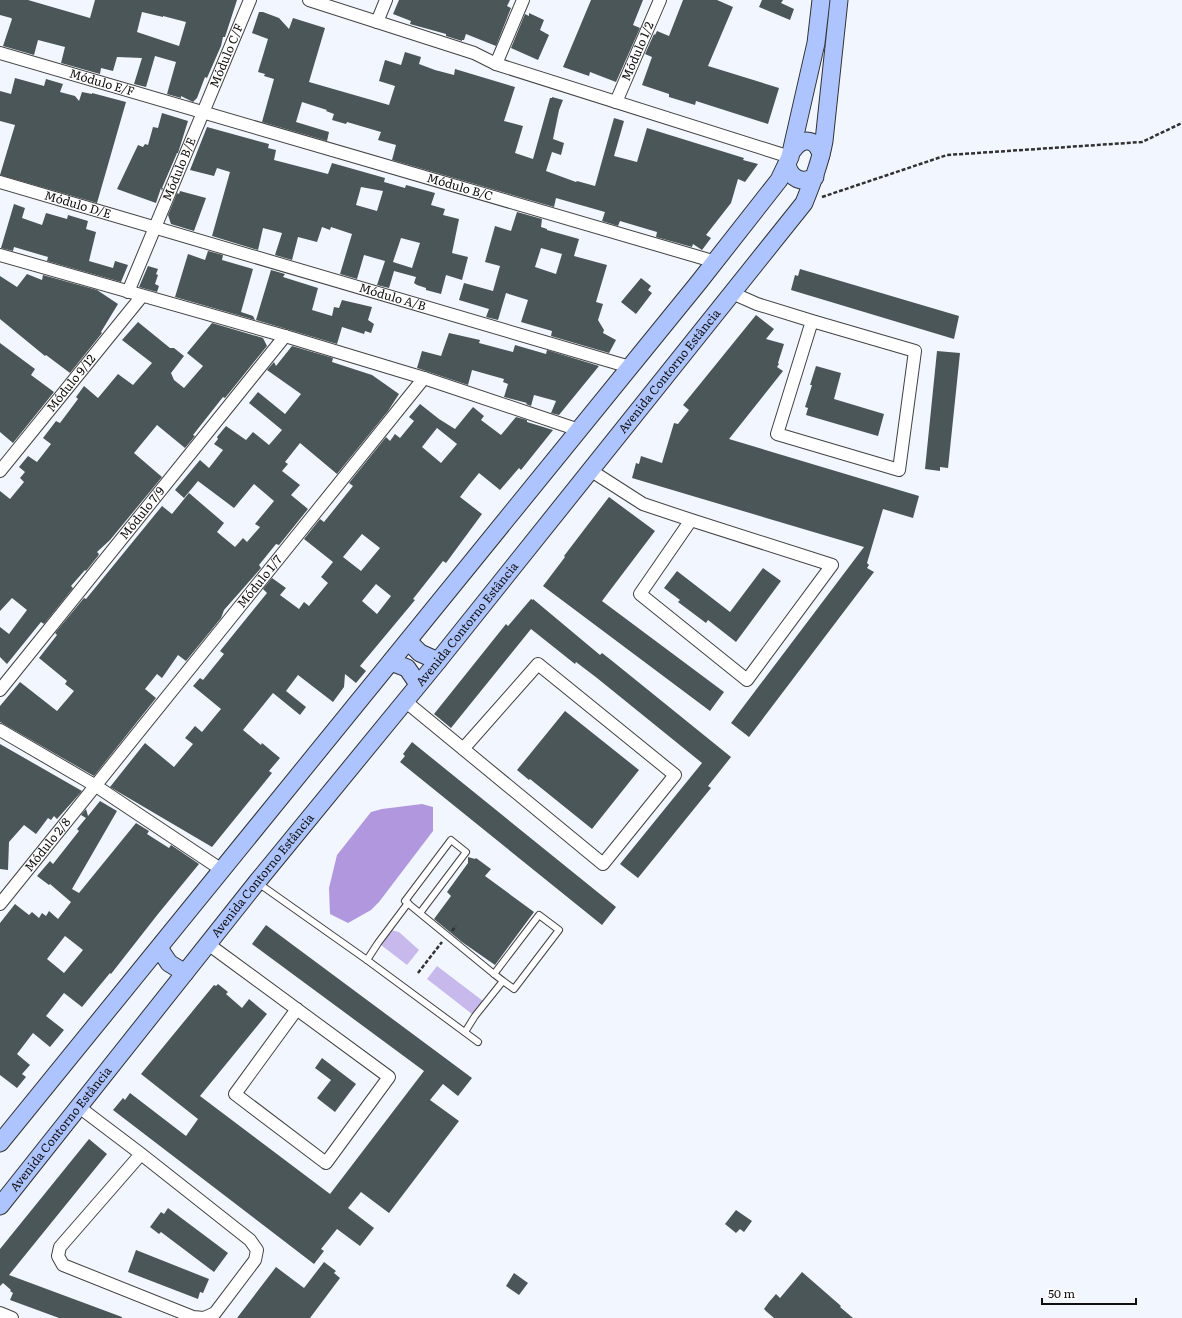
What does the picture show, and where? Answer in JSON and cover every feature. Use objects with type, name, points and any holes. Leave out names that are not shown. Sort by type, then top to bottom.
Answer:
[{"type":"street","name":"Módulo C/F","points":[[203,112],[250,0]]},
{"type":"street","points":[[309,0],[474,53],[496,64],[790,157]]},
{"type":"street","points":[[377,22],[386,0]]},
{"type":"street","points":[[496,64],[523,0]]},
{"type":"street","name":"Módulo 1/2","points":[[616,102],[660,0]]},
{"type":"street","points":[[815,176],[809,180],[797,179],[792,176],[788,170],[816,43],[821,0]]},
{"type":"street","name":"Avenida Contorno Estância","points":[[0,1206],[257,882],[438,661],[804,203],[822,155],[839,0]]},
{"type":"street","name":"Módulo E/F","points":[[0,53],[203,112]]},
{"type":"street","name":"Módulo B/E","points":[[128,292],[203,112]]},
{"type":"street","name":"Módulo B/C","points":[[203,112],[716,262]]},
{"type":"street","points":[[0,1143],[716,262],[779,180],[797,144],[803,141],[809,141],[820,149],[822,155]]},
{"type":"street","name":"Módulo D/E","points":[[0,182],[155,228]]},
{"type":"street","name":"Módulo A/B","points":[[155,228],[630,367]]},
{"type":"street","points":[[0,255],[285,336],[424,378],[580,430]]},
{"type":"street","points":[[732,293],[757,304],[915,351],[899,470],[777,434],[812,321]]},
{"type":"street","name":"Módulo 9/12","points":[[0,471],[142,296]]},
{"type":"street","name":"Módulo 7/9","points":[[0,690],[285,336]]},
{"type":"street","name":"Módulo 1/7","points":[[96,786],[424,378]]},
{"type":"street","points":[[590,470],[643,504],[832,565],[747,680],[640,594],[691,520]]},
{"type":"street","points":[[408,641],[420,653],[438,661]]},
{"type":"street","points":[[392,662],[407,668],[418,684]]},
{"type":"street","points":[[405,701],[463,749],[603,864],[675,775],[538,664],[463,749]]},
{"type":"street","points":[[0,730],[96,786],[222,870]]},
{"type":"street","name":"Módulo 2/8","points":[[0,904],[96,786]]},
{"type":"street","points":[[208,944],[297,1009],[390,1077],[326,1163],[235,1094],[297,1009]]},
{"type":"street","points":[[159,948],[170,963],[185,973]]},
{"type":"street","points":[[79,1107],[141,1154],[250,1240],[257,1250],[255,1260],[214,1313],[204,1318],[193,1317],[63,1265],[58,1256],[60,1247],[141,1154]]},
{"type":"street","points":[[0,1313],[12,1318]]},
{"type":"lane","points":[[420,913],[466,852],[451,840],[405,901],[494,974],[514,989],[559,930],[539,915],[494,974]]},
{"type":"lane","points":[[257,882],[367,960],[478,1042]]},
{"type":"lane","points":[[367,960],[408,903]]},
{"type":"lane","points":[[465,1032],[475,1016],[503,981]]},
{"type":"path","points":[[804,203],[947,155],[1142,142],[1182,123]]},
{"type":"path","points":[[418,973],[456,926]]},
{"type":"shaded area","points":[[422,804],[433,807],[433,831],[379,902],[371,910],[348,923],[330,914],[329,888],[337,855],[371,812],[382,809]]},
{"type":"shaded area","points":[[391,930],[399,932],[419,950],[407,965],[381,945]]},
{"type":"shaded area","points":[[437,966],[483,1001],[472,1014],[427,979]]},
{"type":"building","points":[[0,0],[28,0],[90,18],[95,0],[237,0],[225,37],[223,37],[221,46],[207,78],[205,77],[197,98],[193,102],[181,96],[181,98],[167,94],[176,62],[155,56],[146,87],[134,84],[142,58],[117,57],[113,71],[101,68],[100,74],[61,63],[65,47],[38,40],[34,55],[3,46],[12,19],[0,15]],"holes":[[[142,12],[186,22],[179,46],[137,32]]]},
{"type":"building","points":[[399,0],[510,0],[507,6],[511,8],[496,46],[466,34],[464,40],[462,41],[446,36],[446,34],[410,24],[411,21],[393,14]]},
{"type":"building","points":[[591,0],[643,0],[633,25],[640,28],[616,82],[590,72],[589,76],[563,67]]},
{"type":"building","points":[[683,0],[717,0],[733,7],[708,66],[779,88],[768,124],[696,101],[695,105],[669,97],[669,94],[642,85],[652,57],[645,54],[654,34],[655,35],[657,31],[669,36]]},
{"type":"building","points":[[762,0],[783,0],[781,3],[794,9],[790,20],[759,7]]},
{"type":"building","points":[[259,12],[279,18],[289,29],[293,18],[325,28],[309,82],[389,105],[395,86],[379,81],[385,60],[401,65],[405,52],[421,57],[419,64],[435,70],[454,75],[455,69],[515,87],[504,121],[523,126],[515,153],[533,159],[550,98],[552,97],[563,100],[559,110],[553,139],[564,143],[561,155],[552,152],[546,171],[576,182],[595,186],[614,118],[624,121],[614,156],[637,162],[647,128],[744,158],[743,160],[758,164],[745,182],[738,179],[731,203],[706,235],[711,238],[702,250],[693,244],[692,247],[656,237],[657,232],[620,221],[618,226],[602,221],[605,212],[556,198],[554,207],[392,160],[396,145],[378,140],[381,132],[347,122],[346,124],[332,120],[334,114],[326,111],[327,110],[302,102],[296,122],[329,132],[327,141],[262,122],[274,79],[264,76],[265,74],[258,72],[268,39],[252,33]]},
{"type":"building","points":[[529,13],[544,20],[540,30],[549,35],[538,60],[511,48],[525,14],[529,16]]},
{"type":"building","points":[[15,78],[44,86],[46,79],[63,84],[60,92],[75,96],[79,101],[82,92],[92,93],[126,102],[97,203],[0,175],[15,125],[0,121],[0,91],[11,94]]},
{"type":"building","points":[[162,113],[188,121],[178,153],[162,191],[161,188],[156,203],[117,189],[138,145],[143,147],[145,144],[148,145],[153,127],[158,128]]},
{"type":"building","points":[[207,127],[269,144],[268,148],[276,150],[274,160],[328,174],[332,163],[385,178],[384,182],[405,188],[406,185],[435,193],[431,205],[445,209],[443,215],[459,219],[452,253],[468,257],[462,280],[446,275],[441,294],[426,290],[426,288],[414,283],[416,277],[394,271],[389,288],[377,285],[385,261],[364,255],[357,279],[340,274],[352,234],[331,227],[330,230],[322,227],[317,242],[298,237],[292,260],[275,255],[282,233],[263,228],[258,250],[212,236],[230,172],[217,168],[214,176],[190,170]],"holes":[[[361,187],[383,191],[377,211],[356,205]],[[401,238],[420,243],[412,268],[393,262]]]},
{"type":"building","points":[[180,191],[206,198],[194,231],[171,224],[168,215],[177,193],[179,194]]},
{"type":"building","points":[[14,204],[25,208],[22,218],[42,225],[46,213],[67,219],[68,215],[88,221],[86,229],[96,232],[89,261],[113,268],[115,261],[128,265],[121,282],[47,261],[48,257],[14,247],[13,251],[1,248]]},
{"type":"building","points":[[517,212],[542,219],[541,227],[579,239],[574,256],[607,265],[596,302],[603,304],[598,320],[604,330],[603,333],[616,340],[609,353],[551,336],[552,331],[521,322],[528,300],[506,293],[498,320],[486,317],[489,309],[459,300],[464,283],[493,291],[500,266],[485,262],[495,226],[511,231]],"holes":[[[541,248],[562,254],[556,274],[535,267]]]},
{"type":"building","points":[[208,251],[223,255],[222,260],[253,269],[241,312],[253,316],[255,320],[175,297],[188,254],[205,260]]},
{"type":"building","points":[[148,266],[158,269],[155,284],[159,286],[157,292],[139,287]]},
{"type":"building","points":[[800,269],[959,316],[954,339],[791,290],[795,275],[798,276]]},
{"type":"building","points":[[271,270],[285,274],[283,277],[318,288],[312,310],[332,316],[334,307],[339,308],[342,300],[372,307],[368,320],[374,324],[371,333],[365,331],[364,334],[342,327],[337,344],[256,320]]},
{"type":"building","points":[[27,274],[42,280],[43,275],[97,290],[118,304],[101,332],[102,333],[70,373],[46,355],[45,356],[0,319],[0,276],[17,287]]},
{"type":"building","points":[[641,278],[651,286],[648,290],[652,293],[636,314],[621,302]]},
{"type":"building","points":[[756,315],[774,329],[766,339],[784,344],[777,367],[783,371],[729,439],[919,496],[913,518],[883,509],[867,563],[869,565],[867,568],[874,572],[749,737],[731,723],[864,547],[632,478],[636,463],[639,464],[641,456],[662,463],[674,423],[678,424],[689,410],[683,405]]},
{"type":"building","points":[[138,322],[170,348],[174,348],[184,356],[171,373],[174,380],[184,388],[203,366],[187,353],[212,323],[263,338],[267,346],[225,398],[223,397],[193,435],[195,436],[185,448],[157,425],[134,453],[162,477],[110,540],[97,552],[99,554],[98,556],[71,586],[73,588],[44,624],[41,622],[7,664],[0,657],[0,627],[9,634],[27,610],[12,598],[0,611],[0,491],[10,499],[24,482],[20,478],[25,472],[19,467],[28,456],[37,462],[51,444],[43,438],[56,421],[60,423],[78,399],[76,397],[84,386],[98,398],[118,374],[133,385],[152,363],[122,340]]},
{"type":"building","points":[[449,333],[480,340],[479,343],[513,352],[515,345],[546,354],[547,350],[599,366],[559,415],[551,413],[556,401],[534,395],[531,406],[526,404],[527,403],[504,397],[508,384],[503,382],[504,379],[472,370],[468,385],[417,368],[422,351],[441,356]]},
{"type":"building","points":[[0,343],[35,369],[31,375],[54,392],[13,443],[0,432]]},
{"type":"building","points":[[292,346],[333,358],[332,362],[372,375],[399,394],[388,411],[337,474],[300,443],[285,462],[288,464],[282,471],[300,485],[291,495],[308,509],[279,545],[276,544],[259,565],[261,568],[224,610],[221,618],[186,661],[178,655],[162,678],[157,674],[145,689],[156,698],[94,776],[0,722],[0,706],[20,682],[57,711],[74,691],[65,684],[67,681],[39,658],[57,635],[55,633],[84,598],[86,599],[162,506],[172,514],[189,493],[224,523],[217,532],[235,547],[243,538],[247,542],[260,527],[255,524],[274,501],[254,484],[234,508],[198,481],[184,498],[175,490],[200,460],[209,468],[223,450],[214,444],[218,439],[217,437],[226,426],[246,440],[253,432],[269,445],[282,430],[249,403],[258,392],[285,414],[301,394],[267,370],[274,362],[276,366]]},
{"type":"building","points":[[937,351],[960,353],[948,468],[940,467],[940,471],[925,469]]},
{"type":"building","points":[[816,366],[841,373],[834,399],[884,414],[878,436],[806,415],[808,408],[805,407]]},
{"type":"building","points":[[420,404],[455,429],[473,407],[484,416],[481,420],[501,435],[516,417],[553,430],[521,470],[519,468],[500,490],[479,473],[470,484],[460,497],[482,514],[446,563],[443,561],[413,599],[415,600],[360,666],[366,671],[356,683],[345,674],[344,687],[333,702],[298,675],[286,691],[306,707],[300,715],[273,693],[243,730],[280,758],[269,771],[272,773],[212,847],[110,787],[145,743],[174,767],[193,744],[185,738],[195,726],[202,732],[221,709],[193,686],[200,678],[203,680],[224,654],[220,651],[267,593],[263,589],[272,578],[286,588],[280,595],[299,609],[304,602],[309,606],[328,583],[321,577],[333,562],[304,539],[320,519],[324,522],[353,486],[349,483],[386,437],[390,441],[395,434],[400,438],[414,421],[409,417]],"holes":[[[437,428],[457,444],[441,463],[422,447]],[[362,534],[380,548],[361,571],[343,557]],[[376,584],[391,596],[377,614],[362,601]]]},
{"type":"building","points":[[609,497],[655,531],[602,601],[724,692],[710,711],[543,586]]},
{"type":"building","points":[[763,568],[781,581],[736,642],[708,620],[706,623],[678,602],[680,600],[664,588],[677,571],[730,612]]},
{"type":"building","points":[[531,599],[533,599],[600,655],[602,653],[611,660],[731,757],[708,786],[711,788],[638,878],[620,864],[702,763],[597,678],[576,662],[575,664],[531,629],[451,728],[434,714],[506,624],[508,626]]},
{"type":"building","points":[[565,711],[639,770],[592,829],[517,770]]},
{"type":"building","points":[[412,742],[616,907],[602,925],[400,762],[405,756],[403,754]]},
{"type":"building","points":[[0,744],[82,791],[57,819],[54,816],[51,820],[48,818],[36,834],[24,825],[9,842],[8,870],[0,869]]},
{"type":"building","points":[[100,801],[117,811],[72,889],[79,893],[136,823],[149,831],[147,834],[169,848],[171,845],[199,864],[111,974],[110,973],[82,1007],[64,993],[46,1016],[64,1030],[50,1047],[33,1033],[17,1054],[30,1065],[22,1074],[26,1077],[17,1088],[0,1075],[0,923],[15,904],[29,915],[32,912],[39,918],[42,913],[46,916],[49,911],[58,919],[71,902],[50,884],[49,885],[37,876],[50,861],[53,864],[79,831],[77,829],[86,818],[81,815],[86,809],[88,816]],"holes":[[[65,936],[83,950],[64,973],[47,959]]]},
{"type":"building","points":[[468,857],[476,858],[491,869],[485,876],[534,912],[495,965],[462,942],[434,919],[451,896],[447,892],[468,863]]},
{"type":"building","points":[[266,925],[472,1078],[458,1096],[443,1084],[430,1100],[459,1121],[389,1213],[361,1192],[348,1208],[374,1228],[360,1246],[337,1229],[321,1249],[324,1251],[314,1264],[113,1110],[123,1098],[125,1100],[130,1093],[186,1136],[198,1119],[141,1074],[214,985],[216,986],[218,984],[228,992],[226,994],[242,1008],[249,999],[267,1014],[200,1096],[330,1194],[424,1071],[252,944]]},
{"type":"building","points":[[322,1058],[356,1084],[335,1112],[317,1098],[331,1080],[315,1068]]},
{"type":"building","points":[[89,1139],[107,1154],[9,1275],[122,1318],[59,1318],[10,1300],[13,1293],[10,1291],[11,1290],[3,1283],[0,1286],[0,1249]]},
{"type":"building","points":[[168,1208],[228,1253],[214,1272],[161,1232],[159,1234],[150,1227],[161,1212],[164,1214]]},
{"type":"building","points":[[736,1210],[752,1221],[744,1232],[740,1229],[736,1233],[725,1224]]},
{"type":"building","points":[[136,1250],[209,1279],[203,1293],[200,1292],[198,1299],[128,1272]]},
{"type":"building","points":[[324,1262],[336,1271],[334,1273],[340,1278],[310,1318],[237,1318],[276,1267],[304,1288]]},
{"type":"building","points":[[802,1272],[853,1318],[774,1318],[767,1312],[764,1309],[776,1294],[780,1298]]},
{"type":"building","points":[[514,1273],[528,1283],[519,1295],[506,1286]]}]
